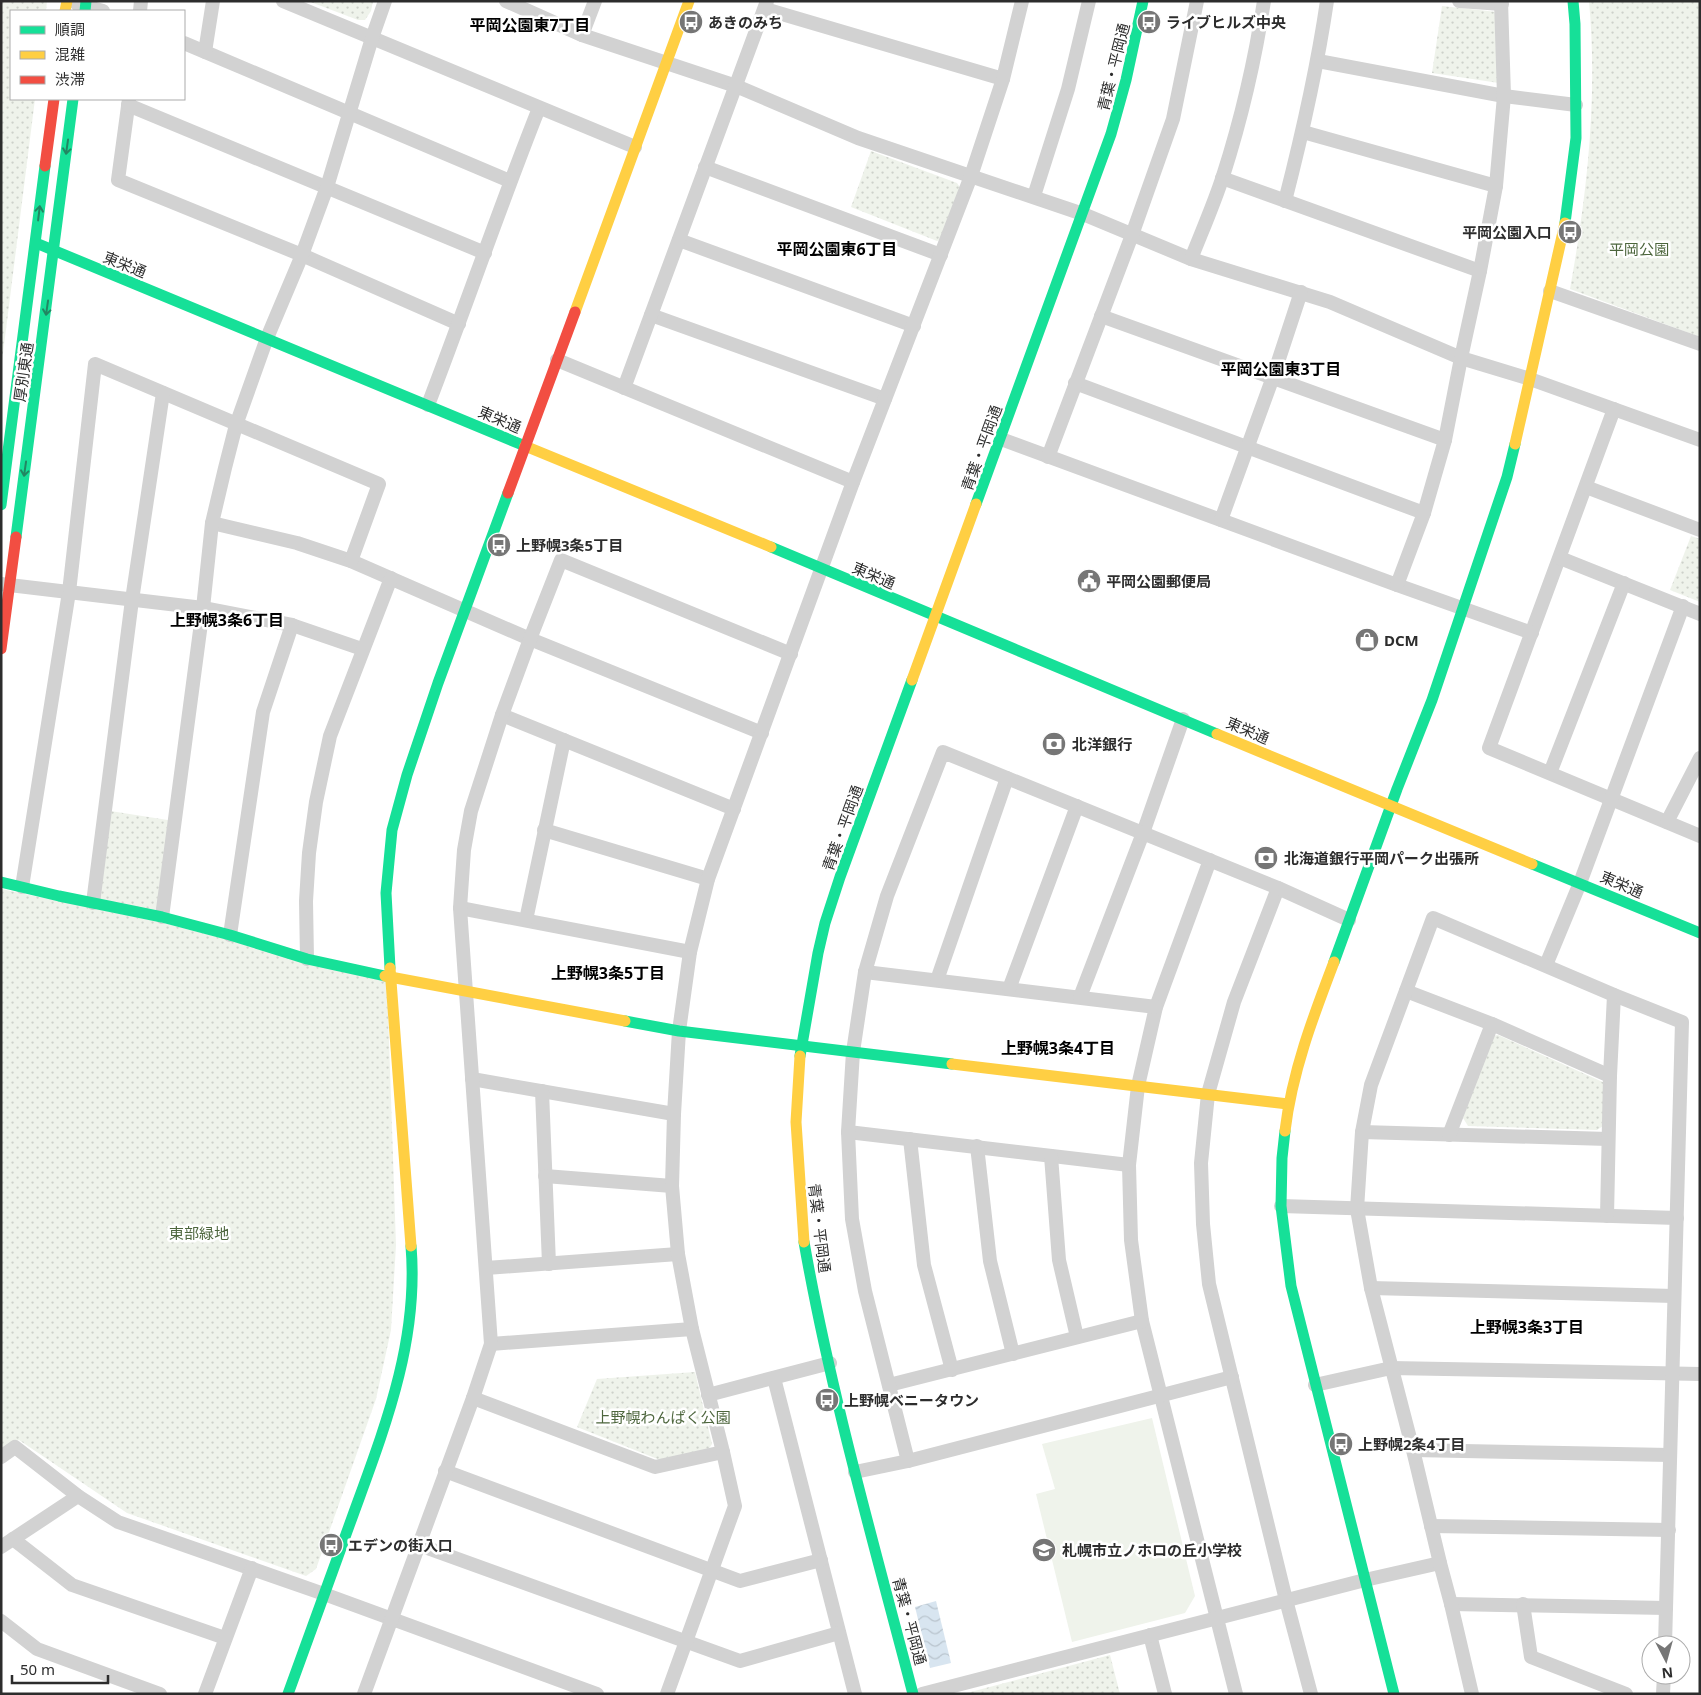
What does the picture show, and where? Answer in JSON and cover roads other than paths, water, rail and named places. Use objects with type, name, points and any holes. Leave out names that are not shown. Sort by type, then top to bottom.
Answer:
[{"type":"street","points":[[67,1],[100,10]]},
{"type":"street","points":[[205,52],[213,1]]},
{"type":"street","points":[[162,917],[203,608],[212,523],[236,425],[267,338],[328,187],[372,38],[385,1]]},
{"type":"street","points":[[506,1],[582,36],[736,86],[858,138],[1034,196],[1083,214],[1191,259],[1330,302],[1461,358],[1530,379],[1700,440]]},
{"type":"street","points":[[582,36],[595,1]]},
{"type":"street","points":[[288,1694],[387,1422],[400,1375],[411,1315],[412,1255],[389,956],[386,893],[392,830],[407,775],[464,611],[688,1]]},
{"type":"street","points":[[667,1694],[735,1506],[692,1329],[678,1254],[672,1186],[679,1031],[690,952],[708,879],[823,569],[853,482],[970,176],[1003,79],[1022,1]]},
{"type":"street","points":[[1034,196],[1068,89],[1089,1]]},
{"type":"street","name":"青葉・平岡通","points":[[912,1694],[855,1472],[817,1313],[803,1234],[796,1122],[801,1046],[810,991],[825,923],[840,877],[1111,134],[1143,1]]},
{"type":"street","points":[[1048,457],[1132,235],[1173,119],[1197,1]]},
{"type":"street","points":[[1191,259],[1222,178],[1237,129],[1259,34],[1264,1]]},
{"type":"street","points":[[1284,200],[1303,132],[1318,61],[1327,1]]},
{"type":"street","points":[[1397,585],[1424,513],[1445,440],[1496,186],[1504,96],[1502,3],[1459,1]]},
{"type":"street","points":[[1394,1694],[1291,1286],[1284,1247],[1281,1206],[1282,1158],[1288,1104],[1303,1045],[1391,805],[1432,700],[1507,477],[1566,218],[1576,138],[1573,1]]},
{"type":"street","points":[[286,2],[635,147]]},
{"type":"street","points":[[624,388],[766,5],[1003,79]]},
{"type":"street","points":[[185,43],[510,180]]},
{"type":"street","points":[[1318,61],[1504,96],[1576,105]]},
{"type":"street","name":"厚別東通","points":[[1,504],[54,100]]},
{"type":"street","name":"厚別東通","points":[[1,649],[6,585],[54,250],[73,100]]},
{"type":"street","points":[[459,324],[302,255],[118,180],[128,102],[485,253]]},
{"type":"street","points":[[428,405],[485,253],[510,180],[539,108]]},
{"type":"street","points":[[1303,132],[1496,186]]},
{"type":"street","points":[[705,167],[941,255]]},
{"type":"street","points":[[1222,178],[1480,271]]},
{"type":"street","points":[[679,240],[914,326]]},
{"type":"street","name":"東栄通","points":[[36,243],[1700,933]]},
{"type":"street","points":[[1550,291],[1700,344]]},
{"type":"street","points":[[1221,520],[1274,377],[1301,292]]},
{"type":"street","points":[[651,315],[885,399]]},
{"type":"street","points":[[1101,316],[1445,440]]},
{"type":"street","points":[[557,360],[853,482]]},
{"type":"street","points":[[22,887],[69,592],[96,364],[236,425],[379,484],[351,561]]},
{"type":"street","points":[[1075,383],[1424,513]]},
{"type":"street","points":[[93,903],[132,600],[163,393]]},
{"type":"street","points":[[1614,409],[1490,748],[1700,836]]},
{"type":"street","points":[[1001,439],[1532,633]]},
{"type":"street","points":[[1586,487],[1700,530]]},
{"type":"street","points":[[212,523],[297,543],[351,561],[530,639],[762,733]]},
{"type":"street","points":[[1560,558],[1700,614]]},
{"type":"street","points":[[365,1694],[491,1344],[460,908],[464,850],[471,812],[502,715],[560,560],[791,654]]},
{"type":"street","points":[[306,959],[306,901],[309,853],[316,802],[330,736],[391,578]]},
{"type":"street","points":[[1550,773],[1624,583]]},
{"type":"street","points":[[6,585],[203,608],[292,624],[362,650]]},
{"type":"street","points":[[1546,965],[1580,883],[1683,606]]},
{"type":"street","points":[[230,935],[263,712],[292,624]]},
{"type":"street","points":[[502,715],[734,809]]},
{"type":"street","points":[[1080,997],[1143,833],[1183,719]]},
{"type":"street","points":[[526,920],[564,740]]},
{"type":"street","points":[[908,1461],[865,1291],[852,1219],[848,1132],[853,1052],[864,972],[887,896],[943,752],[1278,888],[1349,920]]},
{"type":"street","points":[[1667,822],[1700,758]]},
{"type":"street","points":[[937,980],[1008,778]]},
{"type":"street","points":[[1009,989],[1077,806]]},
{"type":"street","points":[[544,830],[708,879]]},
{"type":"street","points":[[1210,860],[1156,1007],[1138,1086],[1129,1164],[1131,1240],[1142,1321],[1236,1694]]},
{"type":"street","points":[[1,882],[162,917],[230,935],[306,959],[391,978],[465,990],[679,1031],[1288,1104]]},
{"type":"street","points":[[1278,888],[1234,1002],[1208,1094],[1200,1163],[1203,1224],[1209,1284],[1286,1600],[1311,1694]]},
{"type":"street","points":[[460,908],[690,952]]},
{"type":"street","points":[[1472,1694],[1413,1450],[1371,1288],[1357,1209],[1362,1132],[1371,1085],[1433,918],[1682,1022],[1665,1635]]},
{"type":"street","points":[[864,972],[1156,1007]]},
{"type":"street","points":[[1406,991],[1492,1024],[1610,1076]]},
{"type":"street","points":[[1607,1216],[1614,995]]},
{"type":"street","points":[[1450,1135],[1492,1024]]},
{"type":"street","points":[[472,1079],[674,1114]]},
{"type":"street","points":[[542,1091],[549,1264]]},
{"type":"street","points":[[848,1132],[1129,1164]]},
{"type":"street","points":[[1362,1132],[1608,1139]]},
{"type":"street","points":[[910,1139],[924,1265],[952,1370]]},
{"type":"street","points":[[977,1146],[990,1262],[1013,1354]]},
{"type":"street","points":[[1051,1156],[1060,1260],[1077,1337]]},
{"type":"street","points":[[545,1176],[672,1186]]},
{"type":"street","points":[[1281,1206],[1677,1218]]},
{"type":"street","points":[[486,1268],[678,1254]]},
{"type":"street","points":[[1371,1288],[1674,1296]]},
{"type":"street","points":[[889,1385],[1142,1321]]},
{"type":"street","points":[[491,1344],[692,1329]]},
{"type":"street","points":[[708,1395],[830,1362]]},
{"type":"street","points":[[1315,1385],[1391,1368],[1700,1374]]},
{"type":"street","points":[[855,1472],[908,1461],[1232,1377]]},
{"type":"street","points":[[774,1378],[854,1694]]},
{"type":"street","points":[[473,1398],[655,1467],[723,1452]]},
{"type":"street","points":[[1,1457],[15,1447],[78,1496],[118,1522],[252,1568],[597,1694]]},
{"type":"street","points":[[1413,1450],[1670,1455]]},
{"type":"street","points":[[446,1471],[740,1581],[821,1560]]},
{"type":"street","points":[[78,1496],[7,1543],[72,1585],[225,1638]]},
{"type":"street","points":[[1431,1526],[1669,1530]]},
{"type":"street","points":[[419,1545],[740,1661],[840,1633]]},
{"type":"street","points":[[922,1694],[1365,1580],[1440,1564]]},
{"type":"street","points":[[204,1694],[252,1568]]},
{"type":"street","points":[[1451,1604],[1666,1608]]},
{"type":"street","points":[[1523,1604],[1530,1657],[1626,1694]]},
{"type":"street","points":[[1,1621],[37,1649],[160,1694]]},
{"type":"street","points":[[1150,1635],[1164,1694]]},
{"type":"water","points":[[936,1601],[951,1663],[930,1668],[915,1607]]},
{"type":"place","name":"あきのみち","points":[[691,22]]},
{"type":"place","name":"ライブヒルズ中央","points":[[1149,22]]},
{"type":"place","name":"平岡公園入口","points":[[1570,232]]},
{"type":"place","name":"上野幌3条5丁目","points":[[499,545]]},
{"type":"place","name":"平岡公園郵便局","points":[[1089,581]]},
{"type":"place","name":"DCM","points":[[1367,640]]},
{"type":"place","name":"北洋銀行","points":[[1054,744]]},
{"type":"place","name":"北海道銀行平岡パーク出張所","points":[[1266,858]]},
{"type":"place","name":"上野幌ベニータウン","points":[[827,1400]]},
{"type":"place","name":"上野幌2条4丁目","points":[[1341,1444]]},
{"type":"place","name":"エデンの街入口","points":[[331,1545]]},
{"type":"place","name":"札幌市立ノホロの丘小学校","points":[[1044,1550]]},
{"type":"district","name":"平岡公園東7丁目","points":[[530,25]]},
{"type":"district","name":"平岡公園東6丁目","points":[[837,249]]},
{"type":"district","name":"平岡公園東3丁目","points":[[1281,369]]},
{"type":"district","name":"上野幌3条6丁目","points":[[227,620]]},
{"type":"district","name":"上野幌3条5丁目","points":[[608,973]]},
{"type":"district","name":"上野幌3条4丁目","points":[[1058,1048]]},
{"type":"district","name":"上野幌3条3丁目","points":[[1527,1327]]},
{"type":"park label","name":"平岡公園","points":[[1639,249]]},
{"type":"park label","name":"東部緑地","points":[[199,1233]]},
{"type":"park label","name":"上野幌わんぱく公園","points":[[663,1417]]}]
